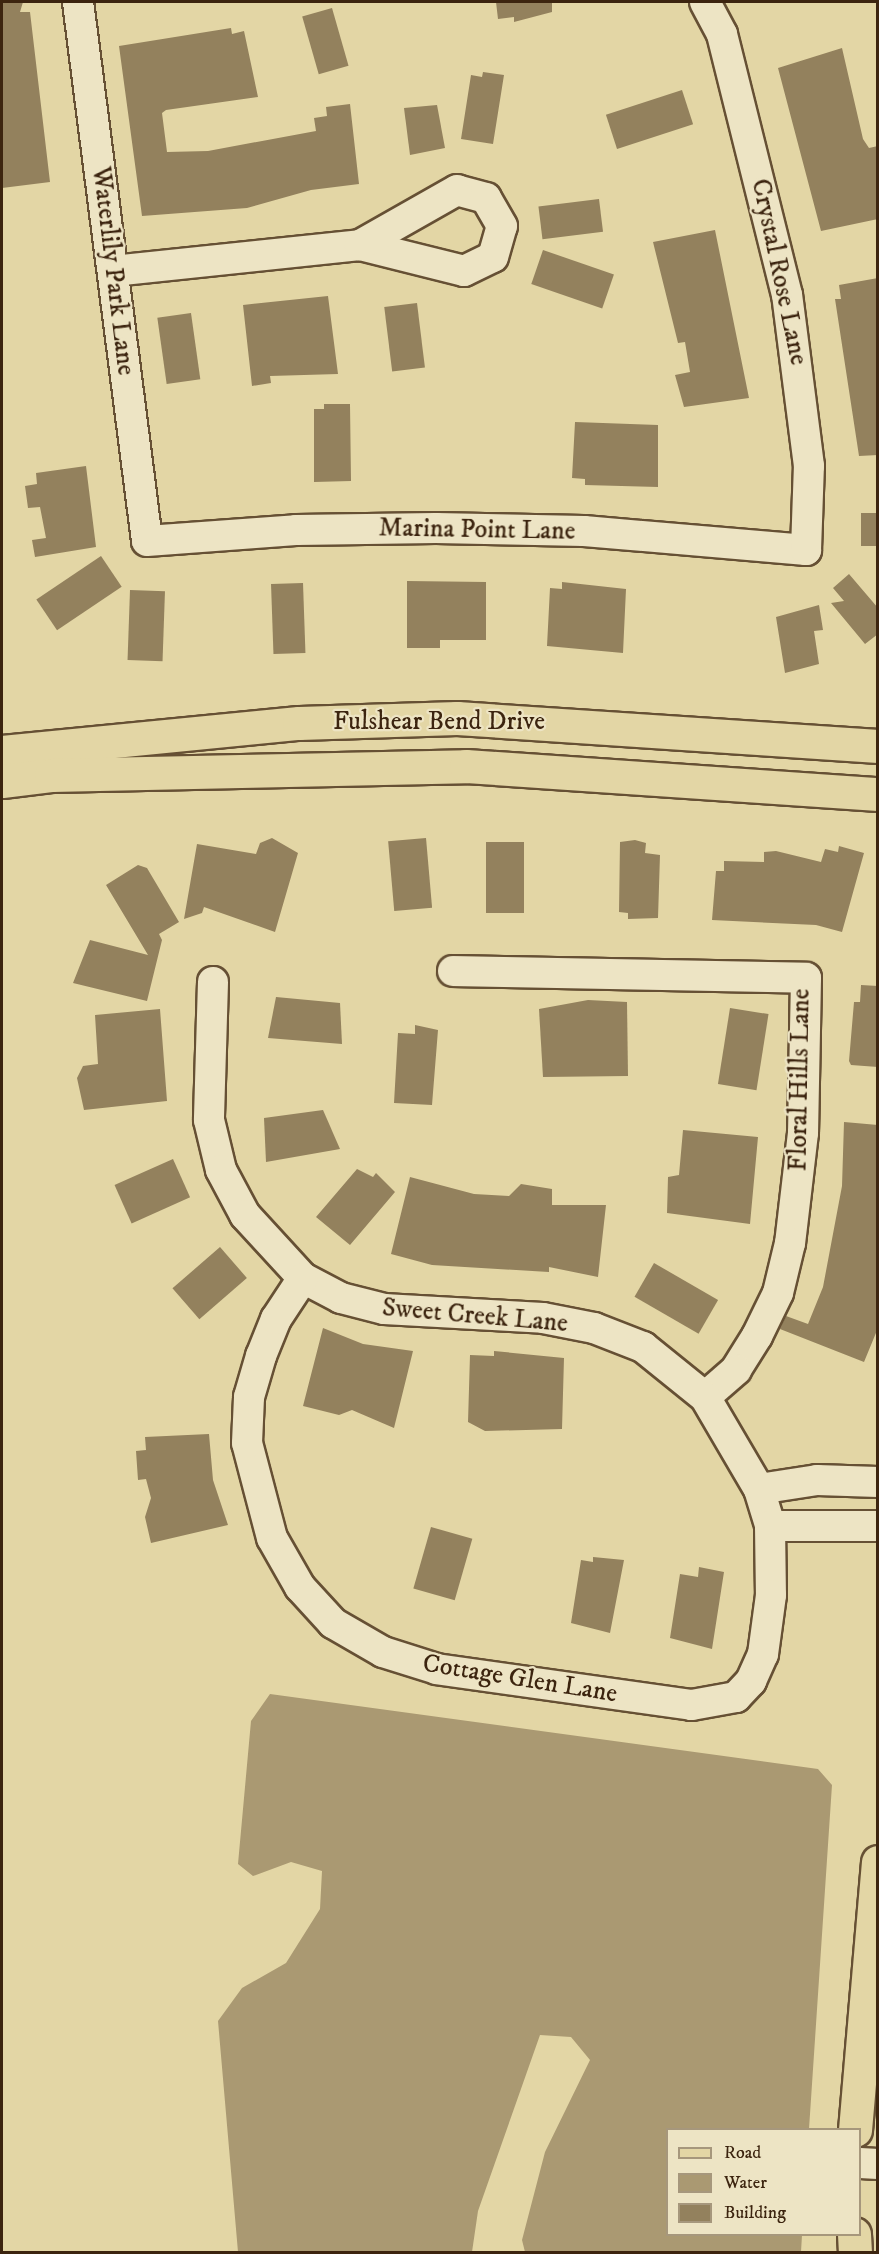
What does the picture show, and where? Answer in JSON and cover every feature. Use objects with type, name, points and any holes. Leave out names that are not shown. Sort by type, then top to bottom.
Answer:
[{"type":"main road","name":"Fulshear Bend Drive","points":[[2,752],[299,723],[464,719],[878,746]]},
{"type":"main road","points":[[464,719],[466,766]]},
{"type":"main road","name":"Fulshear Bend Drive","points":[[2,782],[51,775],[466,766],[878,794]]},
{"type":"main road","points":[[863,2124],[878,1862]]},
{"type":"main road","points":[[854,2236],[855,2253]]},
{"type":"street","name":"Waterlily Park Lane","points":[[78,2],[147,541]]},
{"type":"street","name":"Crystal Rose Lane","points":[[705,2],[725,45],[787,295],[809,466],[806,550]]},
{"type":"street","points":[[113,271],[360,244]]},
{"type":"street","name":"Marina Point Lane","points":[[147,541],[296,530],[448,528],[584,531],[806,550]]},
{"type":"street","name":"Floral Hills Lane","points":[[453,971],[806,978],[803,1133],[790,1243],[777,1293],[757,1336],[736,1370],[705,1397]]},
{"type":"street","name":"Sweet Creek Lane","points":[[213,982],[209,1120],[221,1170],[245,1215],[303,1278],[341,1298],[384,1310],[543,1318],[594,1328],[642,1347],[705,1397],[759,1490],[770,1526],[771,1595],[763,1654],[752,1681],[736,1697]]},
{"type":"street","name":"Cottage Glen Lane","points":[[303,1278],[276,1319],[261,1356],[249,1397],[247,1443],[272,1538],[300,1587],[333,1623],[383,1652],[437,1670],[692,1705],[736,1697]]},
{"type":"street","points":[[759,1490],[817,1480],[878,1482]]},
{"type":"street","points":[[770,1526],[878,1526]]},
{"type":"street","points":[[861,2163],[878,2164]]},
{"type":"water","points":[[270,1694],[818,1769],[832,1785],[809,2128],[666,2128],[666,2236],[802,2236],[801,2252],[525,2252],[522,2240],[545,2152],[590,2060],[571,2037],[540,2035],[478,2211],[472,2252],[238,2252],[218,2021],[242,1988],[286,1963],[320,1909],[322,1871],[291,1862],[253,1876],[238,1864],[251,1721]]},
{"type":"building","points":[[2,2],[23,2],[20,12],[30,12],[50,182],[2,188]]},
{"type":"building","points":[[496,2],[552,2],[552,12],[514,22],[514,17],[498,19]]},
{"type":"building","points":[[332,8],[349,66],[319,74],[302,17]]},
{"type":"building","points":[[231,28],[232,34],[244,31],[258,97],[166,110],[162,113],[167,152],[208,151],[316,131],[314,118],[327,116],[326,107],[350,104],[359,184],[311,190],[247,208],[142,216],[119,46]]},
{"type":"building","points":[[842,48],[863,139],[869,148],[878,146],[878,219],[821,231],[778,68]]},
{"type":"building","points":[[483,72],[504,75],[493,144],[461,139],[471,75],[482,77]]},
{"type":"building","points":[[682,90],[693,124],[617,149],[606,115]]},
{"type":"building","points":[[437,105],[445,148],[410,155],[404,108]]},
{"type":"building","points":[[599,199],[603,232],[542,239],[538,206]]},
{"type":"building","points":[[715,230],[749,398],[684,407],[675,375],[690,372],[685,342],[678,343],[653,242]]},
{"type":"building","points":[[543,250],[614,274],[602,308],[531,284]]},
{"type":"building","points":[[878,278],[878,455],[859,456],[835,299],[841,299],[839,285]]},
{"type":"building","points":[[328,296],[338,374],[270,376],[271,383],[252,386],[243,305]]},
{"type":"building","points":[[417,303],[425,368],[392,372],[384,307]]},
{"type":"building","points":[[191,313],[200,379],[167,384],[157,318]]},
{"type":"building","points":[[324,404],[350,404],[351,481],[314,482],[314,409],[324,409]]},
{"type":"building","points":[[575,422],[658,425],[658,487],[585,485],[585,479],[572,478]]},
{"type":"building","points":[[86,466],[96,547],[35,557],[32,540],[46,538],[40,507],[28,508],[25,486],[37,484],[36,473]]},
{"type":"building","points":[[861,513],[878,513],[878,546],[861,546]]},
{"type":"building","points":[[101,556],[122,587],[57,630],[36,600]]},
{"type":"building","points":[[849,574],[878,608],[878,634],[865,644],[831,603],[844,601],[833,588]]},
{"type":"building","points":[[407,581],[486,582],[486,640],[440,640],[440,648],[407,648]]},
{"type":"building","points":[[562,582],[626,589],[623,653],[547,646],[550,588],[562,589]]},
{"type":"building","points":[[303,583],[305,653],[273,654],[271,584]]},
{"type":"building","points":[[130,590],[165,591],[163,661],[128,660]]},
{"type":"building","points":[[819,605],[823,630],[814,631],[819,664],[785,673],[776,617]]},
{"type":"building","points":[[272,838],[298,853],[275,932],[204,907],[202,913],[184,919],[197,844],[256,854],[260,843]]},
{"type":"building","points":[[426,838],[432,908],[394,911],[388,841]]},
{"type":"building","points":[[635,840],[646,843],[645,853],[660,855],[658,918],[628,919],[628,913],[619,912],[620,842]]},
{"type":"building","points":[[486,842],[524,842],[524,913],[486,913]]},
{"type":"building","points":[[839,846],[864,853],[842,932],[816,925],[712,920],[716,871],[724,871],[724,861],[764,862],[764,852],[776,851],[821,862],[825,849],[838,852]]},
{"type":"building","points":[[138,865],[147,868],[179,922],[159,934],[162,940],[147,1001],[73,983],[90,940],[148,955],[106,885]]},
{"type":"building","points":[[861,985],[878,986],[878,1067],[851,1065],[849,1061],[854,1002],[860,1002]]},
{"type":"building","points":[[276,997],[340,1003],[342,1044],[268,1038]]},
{"type":"building","points":[[588,1000],[627,1002],[628,1076],[543,1077],[539,1009]]},
{"type":"building","points":[[730,1008],[769,1014],[756,1090],[718,1084]]},
{"type":"building","points":[[160,1009],[167,1101],[84,1110],[77,1078],[83,1066],[98,1064],[95,1015]]},
{"type":"building","points":[[415,1025],[438,1030],[432,1105],[394,1103],[398,1033],[415,1034]]},
{"type":"building","points":[[323,1110],[340,1149],[266,1162],[264,1118]]},
{"type":"building","points":[[844,1122],[878,1125],[878,1328],[864,1362],[780,1329],[786,1316],[808,1324],[823,1287],[842,1186]]},
{"type":"building","points":[[683,1130],[758,1137],[750,1224],[667,1213],[668,1177],[679,1175]]},
{"type":"building","points":[[173,1159],[190,1197],[132,1223],[115,1185]]},
{"type":"building","points":[[357,1169],[373,1177],[376,1173],[395,1192],[350,1245],[316,1217]]},
{"type":"building","points":[[410,1177],[474,1194],[509,1196],[521,1184],[552,1189],[552,1205],[606,1205],[598,1277],[549,1267],[549,1272],[432,1265],[391,1254]]},
{"type":"building","points":[[220,1247],[247,1278],[199,1319],[172,1288]]},
{"type":"building","points":[[654,1263],[718,1300],[699,1334],[634,1297]]},
{"type":"building","points":[[323,1328],[363,1344],[413,1351],[394,1428],[352,1410],[339,1415],[303,1406]]},
{"type":"building","points":[[494,1351],[564,1358],[562,1429],[485,1431],[468,1422],[470,1355],[494,1356]]},
{"type":"building","points":[[209,1434],[213,1480],[228,1525],[151,1543],[145,1517],[151,1498],[146,1479],[138,1480],[136,1451],[146,1450],[145,1437]]},
{"type":"building","points":[[431,1527],[472,1539],[455,1600],[413,1589]]},
{"type":"building","points":[[593,1557],[624,1560],[610,1633],[571,1623],[581,1560],[593,1562]]},
{"type":"building","points":[[699,1567],[724,1572],[712,1649],[670,1638],[680,1574],[698,1577]]}]
